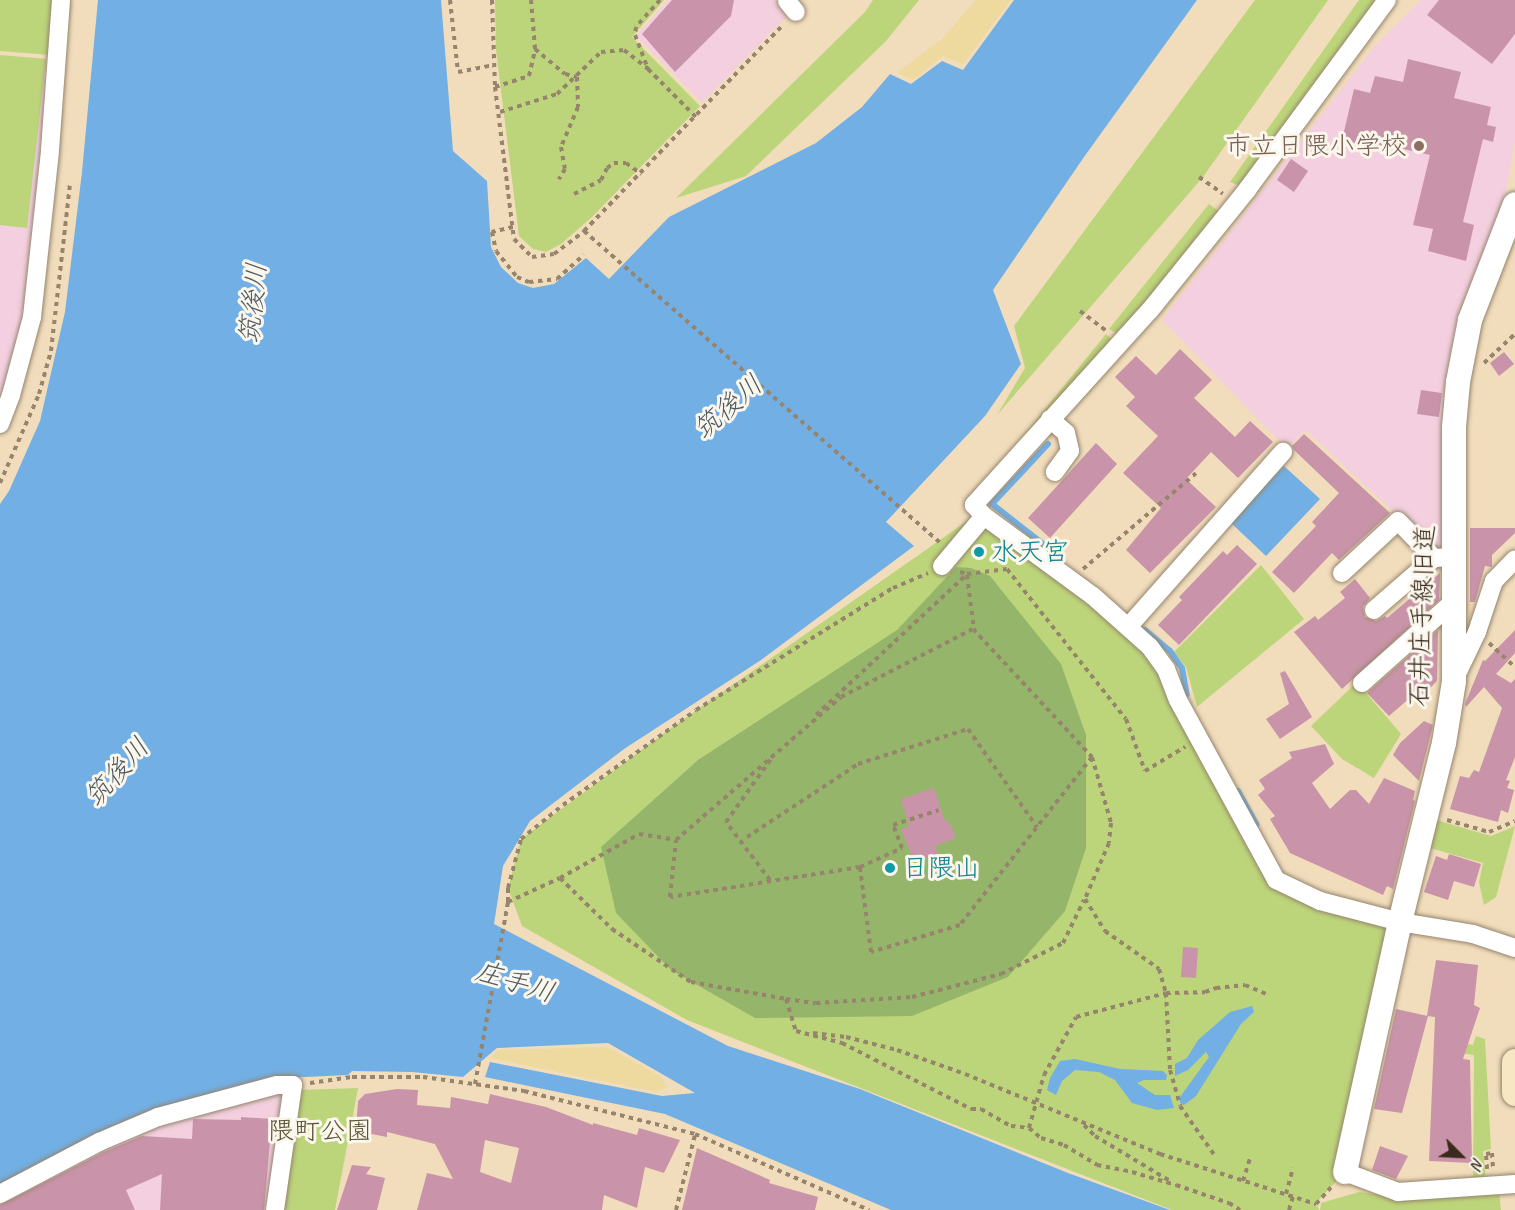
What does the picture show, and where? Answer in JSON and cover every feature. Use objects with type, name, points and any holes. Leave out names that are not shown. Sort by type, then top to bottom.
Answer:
[{"type":"main road","points":[[1515,1062],[1515,1091]]},
{"type":"street","points":[[0,424],[11,395],[32,317],[50,150],[61,0]]},
{"type":"street","points":[[1387,0],[1236,203],[1150,310],[974,505],[984,516],[1071,579],[1150,647],[1166,669],[1178,700],[1276,880],[1320,901],[1400,922],[1473,934],[1515,948]]},
{"type":"street","name":"石井庄手線旧道","points":[[1345,1172],[1400,922],[1444,743],[1454,681],[1454,601],[1444,557],[1458,382],[1470,320],[1515,204]]},
{"type":"street","points":[[1050,419],[1066,433],[1070,451],[1055,472]]},
{"type":"street","points":[[1128,627],[1283,452]]},
{"type":"street","points":[[942,566],[984,516]]},
{"type":"street","points":[[1342,573],[1398,521],[1444,557],[1374,610]]},
{"type":"street","points":[[1454,681],[1477,632],[1494,581],[1515,559]]},
{"type":"street","points":[[1362,683],[1454,601]]},
{"type":"street","points":[[0,1194],[99,1142],[158,1116],[277,1085],[293,1085],[275,1210]]},
{"type":"street","points":[[1345,1172],[1398,1192],[1515,1184]]},
{"type":"path","points":[[450,0],[458,72],[493,65]]},
{"type":"path","points":[[492,0],[495,87],[500,112],[514,239],[532,256],[554,254],[584,231],[696,117],[789,3]]},
{"type":"path","points":[[495,87],[529,76],[535,49],[531,0]]},
{"type":"path","points":[[648,69],[635,35],[636,27],[660,0]]},
{"type":"path","points":[[535,49],[566,74],[577,77]]},
{"type":"path","points":[[500,112],[557,94],[601,52],[624,50],[648,69],[696,117]]},
{"type":"path","points":[[559,179],[565,169],[561,147],[578,107],[577,77]]},
{"type":"path","points":[[574,194],[601,180],[607,168],[614,163],[626,163],[641,174]]},
{"type":"path","points":[[1199,177],[1236,203]]},
{"type":"path","points":[[513,227],[492,232],[496,252],[517,277],[529,282],[557,279],[584,255]]},
{"type":"path","points":[[584,231],[940,543]]},
{"type":"path","points":[[1080,311],[1121,342]]},
{"type":"path","points":[[1071,579],[1196,473]]},
{"type":"path","points":[[868,1210],[695,1134],[524,1091],[475,1084],[508,902],[508,888],[521,839],[563,805],[696,710],[893,588],[942,566]]},
{"type":"path","points":[[770,880],[726,822],[775,754],[967,574],[1007,569],[1126,719],[1145,771],[1199,739]]},
{"type":"path","points":[[560,878],[612,928],[691,982],[816,1003],[912,998],[1000,974],[1063,943],[1109,843],[1111,823],[1092,757],[974,630],[967,574]]},
{"type":"path","points":[[939,810],[893,825],[902,848],[860,867],[670,897],[676,840],[841,697],[974,630]]},
{"type":"path","points":[[1477,632],[1515,667]]},
{"type":"path","points":[[747,837],[858,765],[968,729],[1037,827]]},
{"type":"path","points":[[860,867],[871,952],[960,925],[1092,757]]},
{"type":"path","points":[[1426,814],[1489,832],[1515,821]]},
{"type":"path","points":[[508,902],[560,878],[639,834],[676,840]]},
{"type":"path","points":[[1084,899],[1105,931],[1159,969],[1166,993],[1170,1070],[1180,1106],[1215,1156]]},
{"type":"path","points":[[1029,1128],[1044,1075],[1076,1017],[1166,993],[1205,992],[1216,988],[1245,985],[1268,995]]},
{"type":"path","points":[[786,999],[796,1031]]},
{"type":"path","points":[[796,1031],[846,1037],[897,1050],[1160,1155],[1316,1204]]},
{"type":"path","points":[[796,1031],[842,1043],[971,1109],[981,1109],[1011,1126],[1029,1128],[1041,1138],[1064,1145],[1097,1165],[1176,1185],[1229,1203],[1240,1210]]},
{"type":"path","points":[[1081,1122],[1095,1136],[1176,1185]]},
{"type":"path","points":[[676,1210],[695,1134]]},
{"type":"path","points":[[1243,1181],[1250,1158]]},
{"type":"path","points":[[1286,1194],[1293,1168]]},
{"type":"path","points":[[1289,1210],[1293,1196]]},
{"type":"shaded area","points":[[668,0],[774,0],[787,9],[787,16],[702,103],[636,36]]},
{"type":"shaded area","points":[[1421,0],[1515,0],[1515,141],[1501,220],[1466,318],[1447,548],[1436,551],[1306,430],[1287,449],[1162,320],[1374,47]]},
{"type":"shaded area","points":[[0,55],[50,59],[28,315],[0,410]]},
{"type":"shaded area","points":[[292,1086],[274,1210],[0,1210],[0,1195],[99,1142]]},
{"type":"green space","points":[[0,0],[55,0],[51,55],[0,51]]},
{"type":"green space","points":[[495,0],[664,0],[632,37],[700,106],[592,217],[561,244],[546,252],[533,249],[519,236],[496,50]]},
{"type":"green space","points":[[873,0],[919,0],[886,41],[746,176],[676,198],[865,12]]},
{"type":"green space","points":[[1255,0],[1328,0],[1203,177],[997,415],[1025,368],[1014,326]]},
{"type":"green space","points":[[1359,0],[1377,0],[1243,187],[1230,182]]},
{"type":"green space","points":[[0,55],[46,59],[27,228],[0,225]]},
{"type":"green space","points":[[1209,204],[1221,213],[1120,335],[1109,329]]},
{"type":"green space","points":[[1106,334],[1114,341],[1024,443],[1020,440]]},
{"type":"green space","points":[[980,512],[1148,652],[1276,880],[1400,922],[1345,1172],[1316,1203],[1319,1210],[1172,1210],[687,1020],[522,926],[508,888],[521,839],[671,728]]},
{"type":"green space","points":[[1261,565],[1304,619],[1197,707],[1186,667],[1174,652]]},
{"type":"green space","points":[[956,567],[971,568],[990,576],[1061,664],[1086,735],[1086,848],[1065,911],[1008,977],[912,1016],[755,1018],[671,970],[616,913],[601,847],[698,760],[897,630]]},
{"type":"green space","points":[[1357,682],[1401,734],[1374,778],[1342,759],[1311,726]]},
{"type":"green space","points":[[1436,820],[1491,836],[1515,826],[1496,897],[1484,905],[1479,882],[1483,863],[1430,848]]},
{"type":"green space","points":[[1476,1036],[1485,1039],[1491,1149],[1483,1151],[1486,1180],[1473,1180],[1474,1055],[1436,1050],[1439,1038],[1473,1045]]},
{"type":"green space","name":"隈町公園","points":[[358,1088],[335,1210],[277,1210],[298,1090]]},
{"type":"green space","points":[[1359,1192],[1401,1198],[1499,1192],[1501,1210],[1320,1210],[1321,1203]]},
{"type":"sand","points":[[976,0],[1011,0],[963,64],[943,56],[913,80],[897,73],[942,39]]},
{"type":"sand","points":[[607,1047],[660,1076],[668,1087],[656,1092],[489,1058],[498,1050]]},
{"type":"water","points":[[98,0],[441,0],[453,151],[487,181],[491,247],[501,267],[518,283],[533,288],[554,284],[586,258],[609,279],[669,217],[816,143],[862,107],[890,74],[911,84],[942,61],[963,70],[1014,0],[1197,0],[1084,157],[993,290],[1021,364],[985,416],[886,522],[914,546],[761,660],[624,749],[530,821],[503,866],[494,924],[728,1046],[860,1089],[1068,1173],[1170,1210],[891,1210],[665,1114],[485,1077],[490,1062],[662,1096],[695,1093],[608,1043],[497,1048],[463,1077],[412,1072],[352,1071],[348,1075],[283,1078],[163,1109],[0,1188],[0,504],[9,491],[40,421],[65,312],[82,172]]},
{"type":"water","points":[[1284,466],[1320,499],[1266,556],[1230,522]]},
{"type":"water","points":[[1252,1006],[1254,1012],[1241,1024],[1196,1096],[1184,1105],[1180,1103],[1180,1097],[1209,1057],[1206,1052],[1188,1070],[1175,1076],[1175,1064],[1187,1058],[1198,1040],[1230,1012]]},
{"type":"water","points":[[1075,1059],[1120,1069],[1163,1071],[1167,1075],[1166,1080],[1144,1080],[1137,1083],[1155,1095],[1170,1095],[1174,1108],[1157,1110],[1132,1103],[1115,1080],[1099,1072],[1075,1070],[1062,1081],[1056,1095],[1047,1090],[1050,1078],[1060,1061]]},
{"type":"building","points":[[672,0],[734,0],[731,16],[675,72],[642,34]]},
{"type":"building","points":[[1439,0],[1515,0],[1515,34],[1492,64],[1427,15]]},
{"type":"building","points":[[1408,59],[1461,72],[1454,98],[1491,107],[1487,125],[1496,127],[1493,142],[1483,139],[1463,222],[1474,225],[1466,261],[1428,251],[1433,229],[1413,225],[1430,155],[1382,144],[1380,149],[1342,140],[1354,89],[1370,93],[1375,76],[1403,82]]},
{"type":"building","points":[[1291,159],[1308,171],[1294,192],[1277,180]]},
{"type":"building","points":[[1180,349],[1212,380],[1194,398],[1235,437],[1250,421],[1273,442],[1238,478],[1211,452],[1186,479],[1216,507],[1150,573],[1126,550],[1161,508],[1123,473],[1158,436],[1126,406],[1135,397],[1115,377],[1136,356],[1156,375]]},
{"type":"building","points":[[1504,352],[1514,364],[1499,376],[1490,363]]},
{"type":"building","points":[[1421,390],[1442,393],[1439,417],[1417,414]]},
{"type":"building","points":[[1304,434],[1390,513],[1339,560],[1332,553],[1294,593],[1272,572],[1316,526],[1312,522],[1339,493],[1294,450],[1292,446]]},
{"type":"building","points":[[1096,443],[1117,464],[1050,538],[1028,518]]},
{"type":"building","points":[[1470,528],[1515,528],[1515,533],[1492,555],[1492,567],[1485,566],[1475,602],[1470,602]]},
{"type":"building","points":[[1237,545],[1257,564],[1179,645],[1158,625],[1182,600],[1179,597],[1223,551],[1227,555]]},
{"type":"building","points":[[1440,573],[1439,600],[1342,689],[1294,632],[1315,616],[1318,620],[1345,598],[1340,592],[1355,579],[1370,598],[1363,607],[1365,617],[1376,621],[1385,616],[1387,618]]},
{"type":"building","points":[[1438,630],[1437,681],[1423,695],[1419,690],[1389,716],[1367,693]]},
{"type":"building","points":[[1515,630],[1515,653],[1496,674],[1511,683],[1515,679],[1515,757],[1506,780],[1510,781],[1507,788],[1514,790],[1508,813],[1501,810],[1498,822],[1450,809],[1460,776],[1469,778],[1474,770],[1479,772],[1502,708],[1484,687],[1466,707],[1465,704],[1483,660],[1485,661]]},
{"type":"building","points":[[1285,671],[1312,717],[1280,739],[1266,719],[1289,704],[1280,673]]},
{"type":"building","points":[[1424,721],[1433,725],[1419,781],[1393,755],[1400,743]]},
{"type":"building","points":[[1325,744],[1334,764],[1312,783],[1330,809],[1350,790],[1356,790],[1369,804],[1384,778],[1415,791],[1413,800],[1415,801],[1393,889],[1387,886],[1383,895],[1290,853],[1270,819],[1275,816],[1258,795],[1265,789],[1259,780],[1292,758],[1289,752]]},
{"type":"building","points":[[934,788],[945,822],[949,821],[956,838],[935,846],[938,853],[922,860],[919,853],[912,856],[901,830],[909,826],[901,799]]},
{"type":"building","points":[[1449,854],[1481,864],[1474,887],[1454,881],[1448,900],[1424,892],[1436,856],[1447,860]]},
{"type":"building","points":[[1183,947],[1198,948],[1196,978],[1181,977]]},
{"type":"building","points":[[1436,960],[1478,965],[1474,1005],[1480,1008],[1463,1059],[1470,1060],[1472,1163],[1429,1161],[1435,1017],[1427,1016]]},
{"type":"building","points":[[1396,1009],[1428,1016],[1402,1113],[1374,1109]]},
{"type":"building","points":[[397,1089],[418,1090],[417,1105],[450,1108],[451,1097],[488,1104],[490,1094],[546,1107],[593,1125],[593,1123],[637,1135],[639,1128],[680,1140],[664,1173],[645,1167],[637,1208],[604,1195],[602,1210],[417,1210],[427,1173],[453,1179],[435,1144],[387,1132],[387,1137],[356,1131],[358,1101],[365,1094]],"holes":[[[485,1140],[519,1148],[511,1183],[480,1172]]]},
{"type":"building","points":[[241,1117],[272,1119],[264,1210],[160,1210],[162,1174],[126,1190],[135,1210],[0,1210],[0,1205],[104,1152],[142,1136],[192,1139],[193,1119],[241,1120]]},
{"type":"building","points":[[1380,1146],[1408,1156],[1396,1179],[1372,1170]]},
{"type":"building","points":[[697,1148],[770,1180],[769,1183],[818,1197],[815,1210],[682,1210]]},
{"type":"building","points":[[352,1165],[371,1167],[366,1174],[385,1178],[377,1210],[337,1210]]},
{"type":"waterway","points":[[1042,543],[992,504],[1048,444]]},
{"type":"waterway","points":[[1145,630],[1170,651],[1182,668],[1187,695]]},
{"type":"waterway","points":[[1238,791],[1256,824]]},
{"type":"place","name":"市立日隈小学校","points":[[1419,146]]},
{"type":"place","name":"水天宮","points":[[979,552]]},
{"type":"place","name":"日隈山","points":[[890,868]]},
{"type":"water label","name":"筑後川","points":[[253,303]]},
{"type":"water label","name":"筑後川","points":[[728,407]]},
{"type":"water label","name":"筑後川","points":[[117,772]]},
{"type":"water label","name":"庄手川","points":[[515,982]]}]
